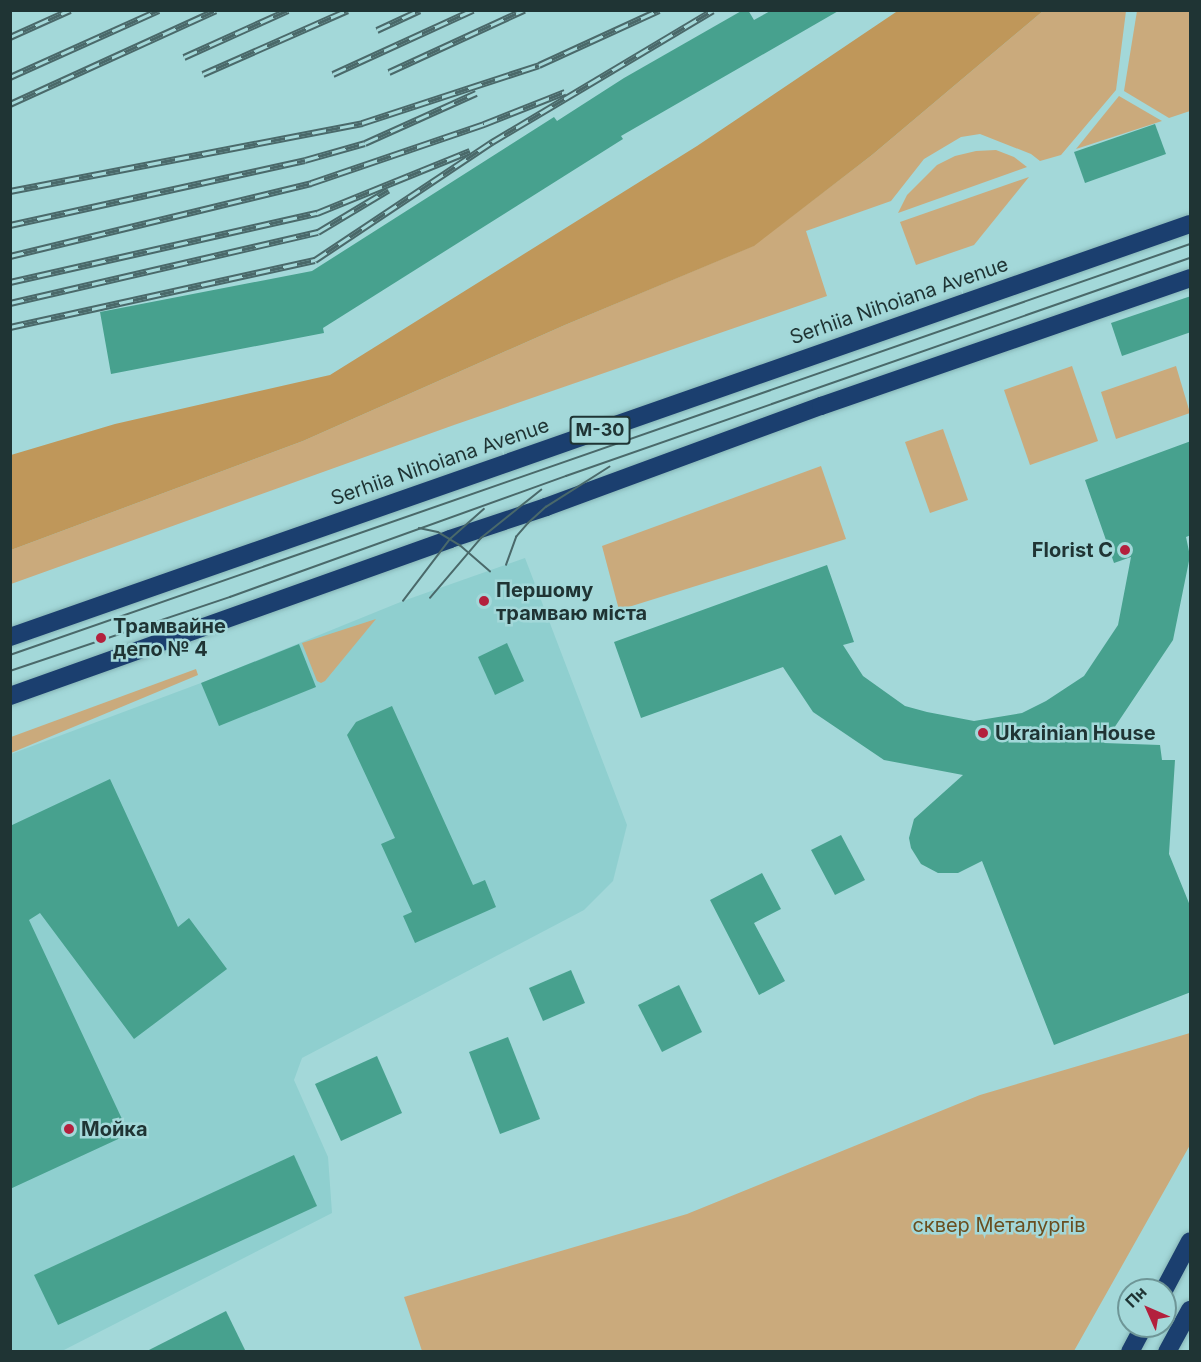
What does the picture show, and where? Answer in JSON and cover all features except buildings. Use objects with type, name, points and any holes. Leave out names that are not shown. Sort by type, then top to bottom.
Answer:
[{"type":"highway","name":"Serhiia Nihoiana Avenue","points":[[10,637],[1191,224]]},
{"type":"highway","name":"М-30","points":[[10,696],[1188,279]]},
{"type":"highway","points":[[1171,1278],[1191,1241]]},
{"type":"highway","points":[[1167,1352],[1191,1310]]},
{"type":"highway","points":[[1130,1352],[1138,1338]]},
{"type":"shaded area","points":[[899,10],[1043,11],[872,155],[754,246],[565,325],[303,441],[11,550],[11,455],[115,424],[330,375],[697,146]]},
{"type":"shaded area","points":[[525,558],[627,825],[613,881],[584,910],[302,1058],[294,1080],[328,1157],[332,1213],[62,1351],[11,1352],[11,754],[201,683],[403,601]]},
{"type":"green space","points":[[1043,11],[1126,11],[1116,90],[1061,155],[1040,161],[1031,154],[980,134],[961,137],[924,159],[891,201],[806,231],[827,296],[454,425],[11,584],[11,550],[303,441],[565,325],[753,246],[872,155]]},
{"type":"green space","points":[[1137,11],[1190,11],[1190,111],[1169,118],[1124,91]]},
{"type":"green space","points":[[1119,96],[1162,121],[1076,149]]},
{"type":"green space","points":[[996,150],[1014,157],[1027,167],[898,213],[907,195],[937,165],[955,156],[976,151]]},
{"type":"green space","points":[[1029,177],[974,245],[916,265],[900,222]]},
{"type":"green space","points":[[1072,366],[1098,441],[1030,465],[1004,390]]},
{"type":"green space","points":[[1176,366],[1190,413],[1116,439],[1101,392]]},
{"type":"green space","points":[[943,429],[968,500],[930,513],[905,442]]},
{"type":"green space","points":[[821,466],[846,539],[619,610],[602,546]]},
{"type":"green space","points":[[376,619],[325,681],[321,683],[317,681],[302,643]]},
{"type":"green space","points":[[196,669],[198,675],[11,753],[11,737]]},
{"type":"green space","name":"сквер Металургів","points":[[1190,1033],[1190,1145],[1074,1351],[422,1351],[404,1297],[687,1214],[980,1095]]},
{"type":"tram line","points":[[10,655],[1190,244]]},
{"type":"tram line","points":[[10,671],[230,597],[566,476],[1190,258]]},
{"type":"tram line","points":[[506,565],[516,537],[528,523],[546,507],[609,467]]},
{"type":"tram line","points":[[430,598],[481,538],[541,490]]},
{"type":"tram line","points":[[403,601],[450,539],[484,509]]},
{"type":"tram line","points":[[419,528],[438,532],[460,545],[490,571]]},
{"type":"railway","points":[[10,37],[70,10]]},
{"type":"railway","points":[[10,77],[159,10]]},
{"type":"railway","points":[[10,104],[216,10]]},
{"type":"railway","points":[[184,57],[288,10]]},
{"type":"railway","points":[[203,74],[348,10]]},
{"type":"railway","points":[[377,30],[420,10]]},
{"type":"railway","points":[[333,74],[473,10]]},
{"type":"railway","points":[[389,72],[524,10]]},
{"type":"railway","points":[[10,191],[362,123],[539,65],[659,10]]},
{"type":"railway","points":[[10,327],[315,260],[492,142],[713,10]]},
{"type":"railway","points":[[10,256],[311,183],[484,124],[565,92]]},
{"type":"railway","points":[[10,225],[305,160],[365,143],[476,93]]},
{"type":"railway","points":[[10,282],[317,213],[470,151]]},
{"type":"railway","points":[[10,303],[318,232],[388,190]]},
{"type":"place","name":"Florist C","points":[[1125,550]]},
{"type":"place","name":"Першому трамваю міста","points":[[484,601]]},
{"type":"place","name":"Трамвайне депо № 4","points":[[101,638]]},
{"type":"place","name":"Ukrainian House","points":[[983,733]]},
{"type":"place","name":"Мойка","points":[[69,1129]]}]
